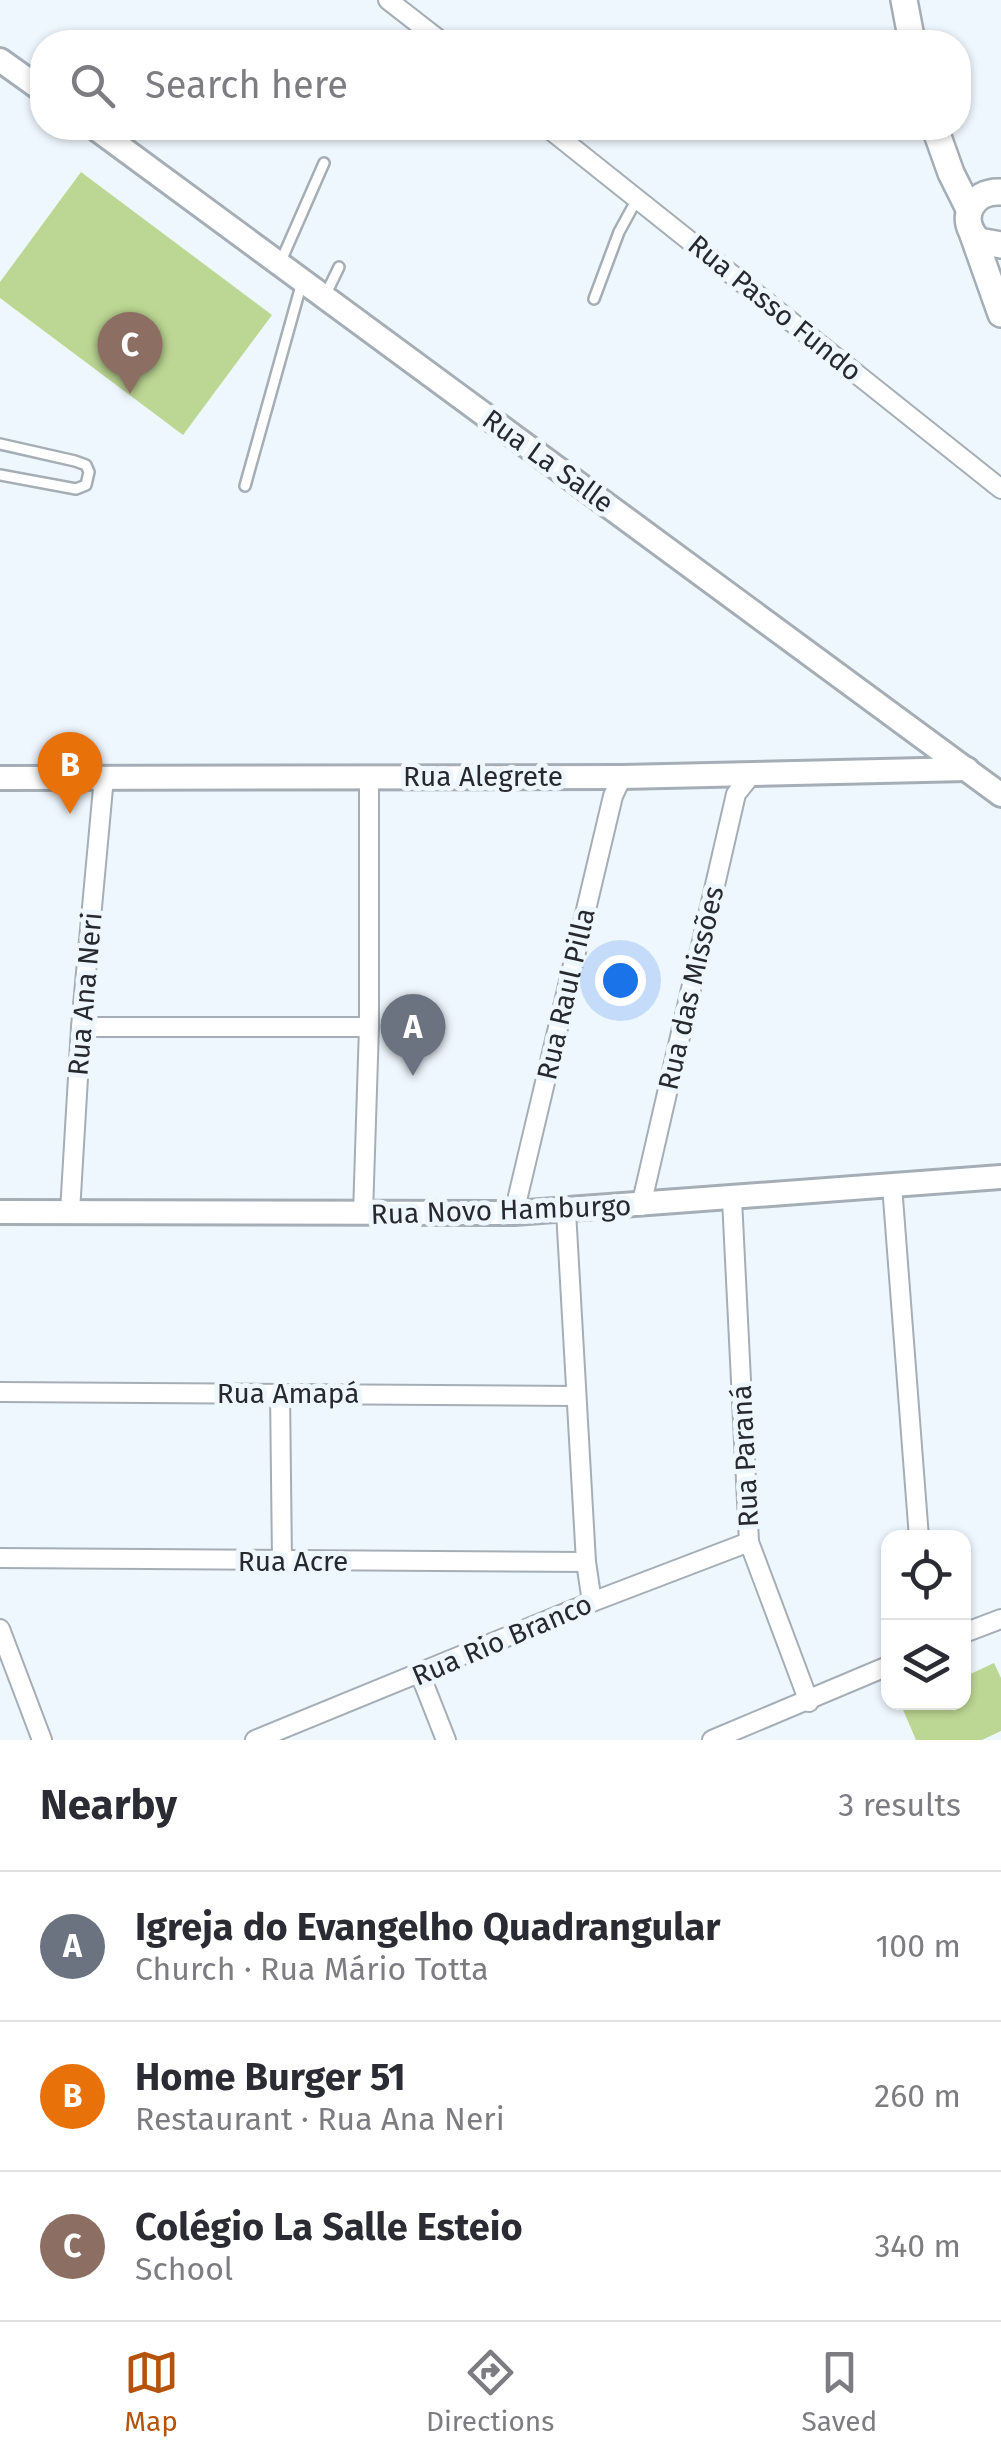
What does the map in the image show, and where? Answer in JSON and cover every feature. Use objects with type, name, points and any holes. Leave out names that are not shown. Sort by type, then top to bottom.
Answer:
[{"type":"main road","points":[[904,0],[910,30]]},
{"type":"main road","points":[[940,140],[951,173],[988,191],[968,218],[1000,310]]},
{"type":"main road","points":[[973,235],[987,245],[1001,245]]},
{"type":"street","points":[[388,0],[427,30]]},
{"type":"street","points":[[0,60],[30,81]]},
{"type":"street","name":"Rua La Salle","points":[[111,140],[1001,795]]},
{"type":"street","name":"Rua Passo Fundo","points":[[563,140],[1001,488]]},
{"type":"street","name":"Rua Alegrete","points":[[0,778],[622,777],[966,768]]},
{"type":"street","name":"Rua das Missões","points":[[641,1206],[736,794],[752,774]]},
{"type":"street","points":[[362,1214],[369,1027],[370,776]]},
{"type":"street","name":"Rua Ana Neri","points":[[70,1212],[81,1027],[104,777]]},
{"type":"street","name":"Rua Raul Pilla","points":[[514,1214],[612,796],[622,777]]},
{"type":"street","points":[[81,1027],[369,1027]]},
{"type":"street","name":"Rua Novo Hamburgo","points":[[0,1212],[514,1214],[1001,1177]]},
{"type":"street","points":[[892,1185],[917,1530]]},
{"type":"street","name":"Rua Paraná","points":[[732,1199],[749,1542],[809,1702]]},
{"type":"street","points":[[566,1211],[586,1562],[592,1602]]},
{"type":"street","name":"Rua Amapá","points":[[0,1392],[576,1396]]},
{"type":"street","points":[[280,1392],[282,1561]]},
{"type":"street","name":"Rua Rio Branco","points":[[255,1740],[749,1542]]},
{"type":"street","name":"Rua Acre","points":[[0,1558],[586,1562]]},
{"type":"street","points":[[971,1630],[1001,1619]]},
{"type":"street","points":[[0,1629],[42,1740]]},
{"type":"street","points":[[712,1740],[881,1669]]},
{"type":"street","points":[[420,1674],[446,1740]]},
{"type":"lane","points":[[280,263],[324,163]]},
{"type":"lane","points":[[594,299],[619,232],[637,198]]},
{"type":"lane","points":[[326,296],[339,267]]},
{"type":"lane","points":[[245,486],[303,280]]},
{"type":"lane","points":[[0,444],[76,461],[86,466],[88,472],[86,485],[76,489],[0,475]]},
{"type":"green space","points":[[81,172],[272,315],[183,435],[0,298],[0,282]]},
{"type":"green space","points":[[994,1663],[1001,1678],[1001,1731],[982,1740],[916,1740],[903,1710],[971,1710],[971,1674]]},
{"type":"place","name":"Colégio La Salle Esteio","points":[[130,394]]},
{"type":"place","name":"Home Burger 51","points":[[70,814]]},
{"type":"place","name":"Igreja do Evangelho Quadrangular","points":[[413,1076]]}]
